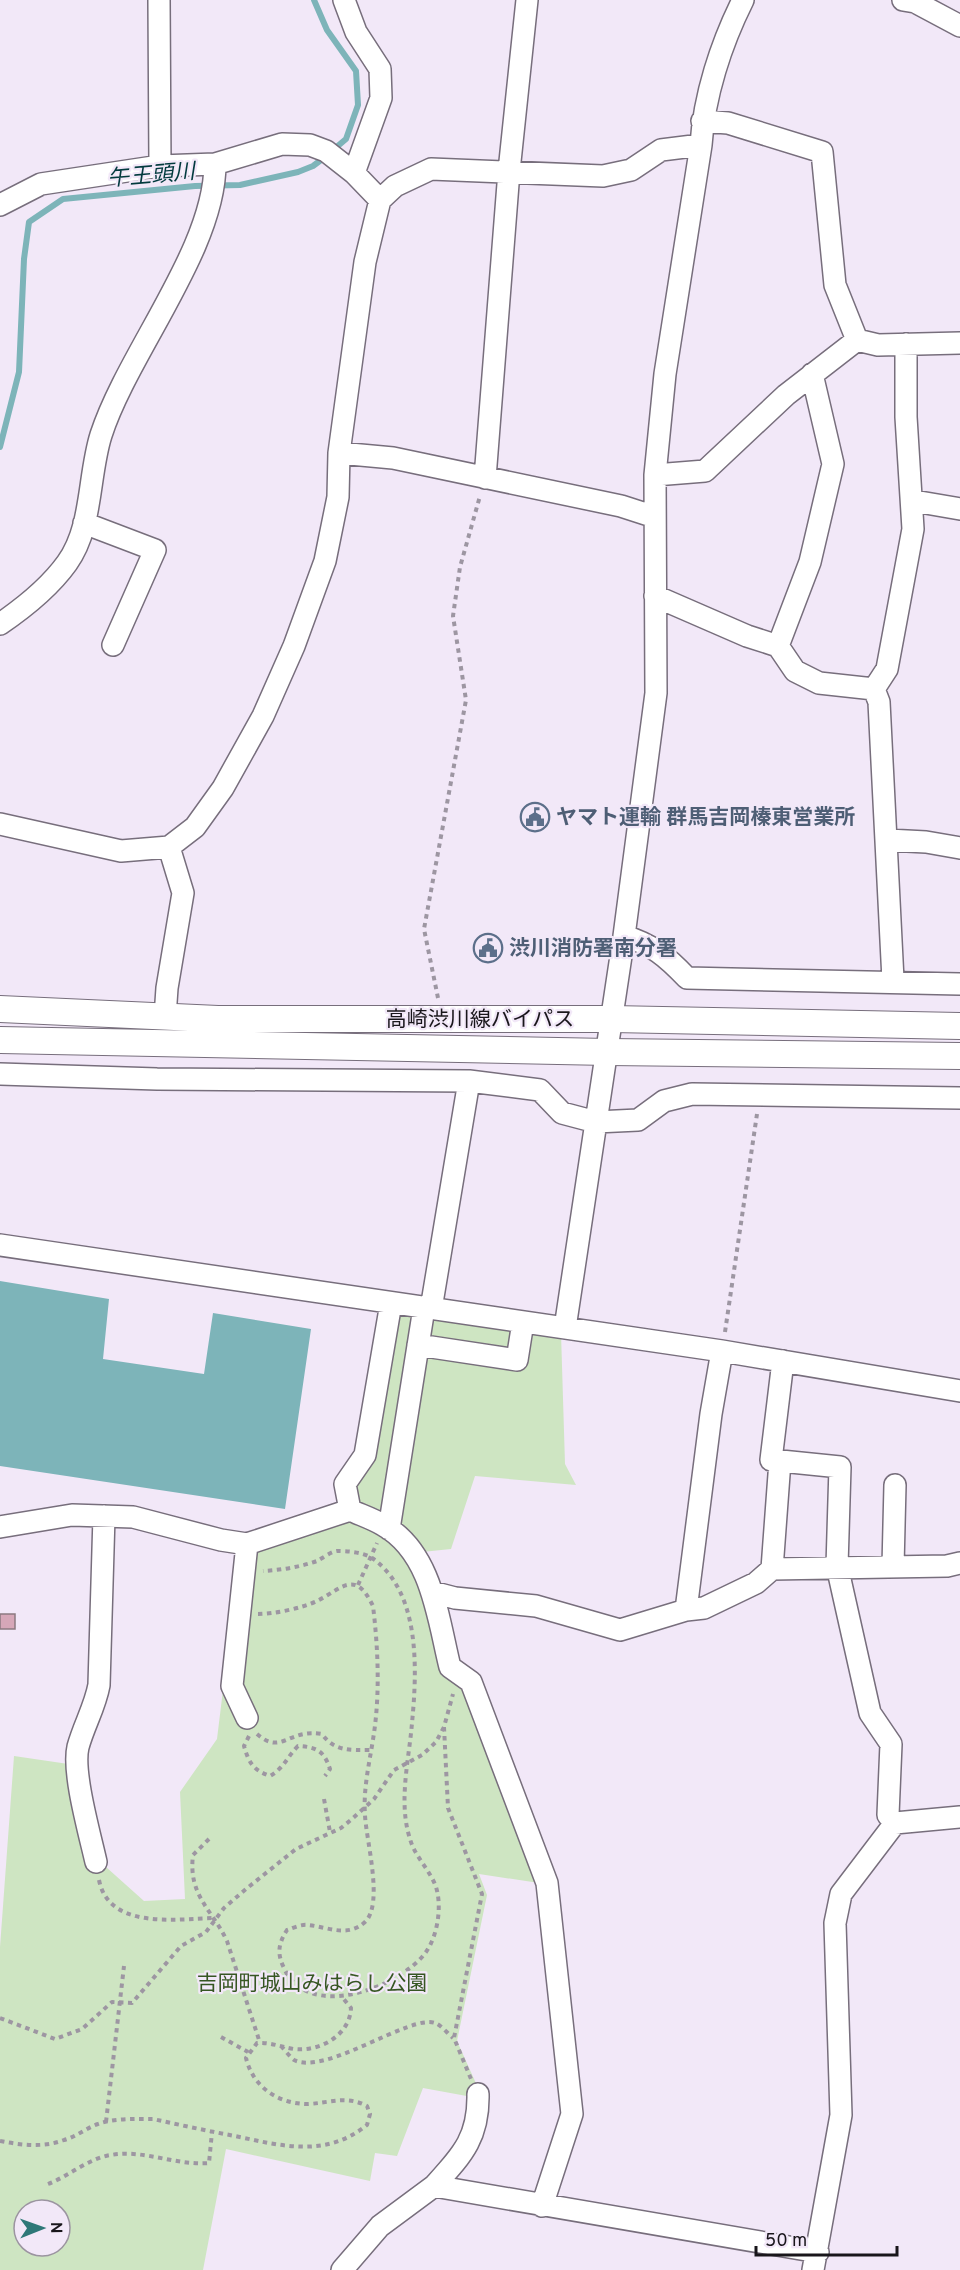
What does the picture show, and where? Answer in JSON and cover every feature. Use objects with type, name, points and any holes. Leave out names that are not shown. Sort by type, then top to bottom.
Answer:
[{"type":"main road","name":"高崎渋川線バイパス","points":[[0,1010],[165,1017],[612,1019],[960,1026]]},
{"type":"main road","name":"高崎渋川線バイパス","points":[[0,1040],[608,1052],[960,1056]]},
{"type":"street","points":[[159,0],[160,166]]},
{"type":"street","points":[[344,0],[356,32],[380,69],[381,98],[354,172]]},
{"type":"street","points":[[485,478],[509,171],[527,0]]},
{"type":"street","points":[[565,1328],[608,1052],[656,693],[655,475],[665,374],[701,145],[702,121],[729,28],[743,0]]},
{"type":"street","points":[[903,0],[915,2],[960,26]]},
{"type":"street","points":[[702,121],[728,123],[822,152],[836,285],[857,340]]},
{"type":"street","points":[[0,205],[41,184],[160,166],[215,164],[282,144],[310,145],[326,151],[354,172],[380,200]]},
{"type":"street","points":[[0,824],[121,851],[169,847],[195,827],[223,788],[263,717],[294,646],[325,561],[338,497],[339,453],[364,262],[380,200],[396,186],[431,169],[603,176],[631,170],[661,150],[701,145]]},
{"type":"street","points":[[0,624],[31,602],[68,561],[84,523],[101,435],[142,346],[190,255],[215,187],[215,164]]},
{"type":"street","points":[[857,340],[878,345],[960,343]]},
{"type":"street","points":[[655,475],[705,471],[812,374],[857,340]]},
{"type":"street","points":[[873,689],[887,669],[913,530],[914,501],[906,417],[906,344]]},
{"type":"street","points":[[778,646],[810,562],[833,464],[812,374]]},
{"type":"street","points":[[339,453],[393,458],[621,506],[655,517]]},
{"type":"street","points":[[914,501],[960,509]]},
{"type":"street","points":[[84,523],[155,550],[113,645]]},
{"type":"street","points":[[656,596],[747,636],[778,646],[795,671],[819,683],[873,689]]},
{"type":"street","points":[[873,689],[879,702],[888,840],[893,980]]},
{"type":"street","points":[[888,840],[926,842],[960,848]]},
{"type":"street","points":[[165,1017],[167,988],[183,893],[169,847]]},
{"type":"street","points":[[624,936],[645,942],[663,952],[687,978],[893,980],[960,984]]},
{"type":"street","points":[[0,1074],[157,1079],[470,1081],[540,1089],[562,1113],[596,1122],[638,1119],[664,1101],[692,1094],[960,1098]]},
{"type":"street","points":[[387,1527],[418,1345],[428,1309],[470,1081]]},
{"type":"street","points":[[0,1245],[722,1351],[960,1391]]},
{"type":"street","points":[[350,1509],[345,1484],[365,1455],[390,1303]]},
{"type":"street","points":[[418,1345],[517,1360],[523,1322]]},
{"type":"street","points":[[686,1610],[711,1414],[722,1351]]},
{"type":"street","points":[[783,1361],[771,1460],[840,1467],[837,1566],[870,1713],[891,1744],[888,1815],[895,1823]]},
{"type":"street","points":[[772,1569],[780,1461]]},
{"type":"street","points":[[893,1566],[895,1485]]},
{"type":"street","points":[[0,1527],[72,1515],[133,1517],[221,1540],[247,1544],[350,1509],[387,1527],[406,1545],[424,1571],[432,1592],[450,1667],[471,1682],[547,1883],[572,2114],[542,2206]]},
{"type":"street","points":[[96,1862],[77,1768],[77,1748],[96,1701],[99,1685],[104,1516]]},
{"type":"street","points":[[247,1544],[232,1686],[247,1718]]},
{"type":"street","points":[[432,1592],[455,1598],[536,1606],[621,1630],[686,1610],[704,1608],[756,1583],[772,1569],[837,1566],[948,1566],[960,1563]]},
{"type":"street","points":[[434,2186],[815,2261],[841,2115],[835,1923],[841,1894],[895,1823],[960,1817]]},
{"type":"street","points":[[342,2270],[380,2226],[434,2186],[464,2152],[474,2134],[479,2113],[478,2094]]},
{"type":"path","points":[[442,1019],[424,929],[466,699],[453,616],[458,577],[485,478]]},
{"type":"path","points":[[722,1351],[760,1095]]},
{"type":"path","points":[[358,1585],[387,1527]]},
{"type":"path","points":[[239,1611],[276,1613],[318,1600],[339,1587],[350,1584],[358,1585],[367,1593],[373,1606],[376,1711],[364,1810],[374,1889],[371,1913],[365,1922],[349,1930],[338,1931],[306,1924],[287,1930],[280,1941],[279,1956],[294,1984],[318,1996],[342,1996],[376,1986],[406,1973],[427,1951],[439,1922],[436,1887],[410,1839],[404,1808],[414,1681],[408,1613],[399,1590],[384,1569],[371,1557],[335,1551],[318,1560],[295,1566],[244,1571]]},
{"type":"path","points":[[454,2038],[482,1894],[448,1808],[444,1727],[457,1672]]},
{"type":"path","points":[[0,2018],[55,2039],[82,2029],[106,2005],[120,2002],[132,2003],[181,1946],[206,1932],[215,1918],[296,1849],[341,1828],[364,1810],[394,1770],[429,1749],[444,1727]]},
{"type":"path","points":[[325,1776],[330,1769],[326,1756],[315,1747],[298,1746],[289,1756],[283,1768],[270,1776],[258,1772],[249,1763],[244,1746],[255,1731],[270,1745],[277,1745],[306,1731],[322,1734],[330,1744],[343,1750],[371,1750]]},
{"type":"path","points":[[324,1799],[330,1832]]},
{"type":"path","points":[[209,1839],[193,1855],[193,1880],[206,1910],[215,1918],[227,1941],[260,2043]]},
{"type":"path","points":[[96,1862],[100,1885],[110,1902],[127,1914],[148,1919],[215,1918]]},
{"type":"path","points":[[106,2122],[124,1966]]},
{"type":"path","points":[[0,2141],[31,2146],[57,2142],[106,2122],[153,2120],[287,2147],[312,2148],[345,2140],[367,2125],[370,2114],[367,2106],[356,2100],[345,2099],[308,2104],[280,2098],[266,2092],[249,2069],[246,2058],[248,2052],[260,2043],[270,2042],[281,2046],[306,2049],[335,2038],[351,2020],[351,2007],[342,1996]]},
{"type":"path","points":[[281,2046],[294,2060],[314,2062],[369,2044],[418,2023],[435,2023],[454,2038],[478,2094]]},
{"type":"path","points":[[221,2037],[248,2052]]},
{"type":"path","points":[[48,2184],[110,2155],[132,2153],[196,2164],[209,2163],[212,2132]]},
{"type":"green space","name":"吉岡町城山みはらし公園","points":[[394,1308],[561,1333],[565,1464],[576,1485],[475,1476],[451,1549],[422,1552],[465,1685],[539,1883],[479,1874],[487,1895],[457,2041],[483,2099],[423,2088],[397,2156],[375,2153],[370,2181],[226,2149],[203,2270],[0,2270],[0,1947],[14,1756],[82,1766],[90,1809],[106,1867],[144,1901],[185,1899],[180,1792],[217,1739],[240,1551],[349,1514],[349,1485]]},
{"type":"shaded area","points":[[0,1281],[109,1299],[103,1359],[204,1374],[213,1313],[311,1329],[285,1509],[0,1466]]},
{"type":"building","points":[[0,1614],[15,1614],[15,1629],[0,1629]]},
{"type":"waterway","name":"午王頭川","points":[[314,0],[327,30],[356,71],[358,105],[346,139],[333,150]]},
{"type":"waterway","name":"午王頭川","points":[[0,447],[19,372],[24,259],[29,222],[63,199],[195,186],[240,185],[298,172],[313,166],[325,157]]},
{"type":"place","name":"ヤマト運輸 群馬吉岡榛東営業所","points":[[535,817]]},
{"type":"place","name":"渋川消防署南分署","points":[[488,948]]}]
